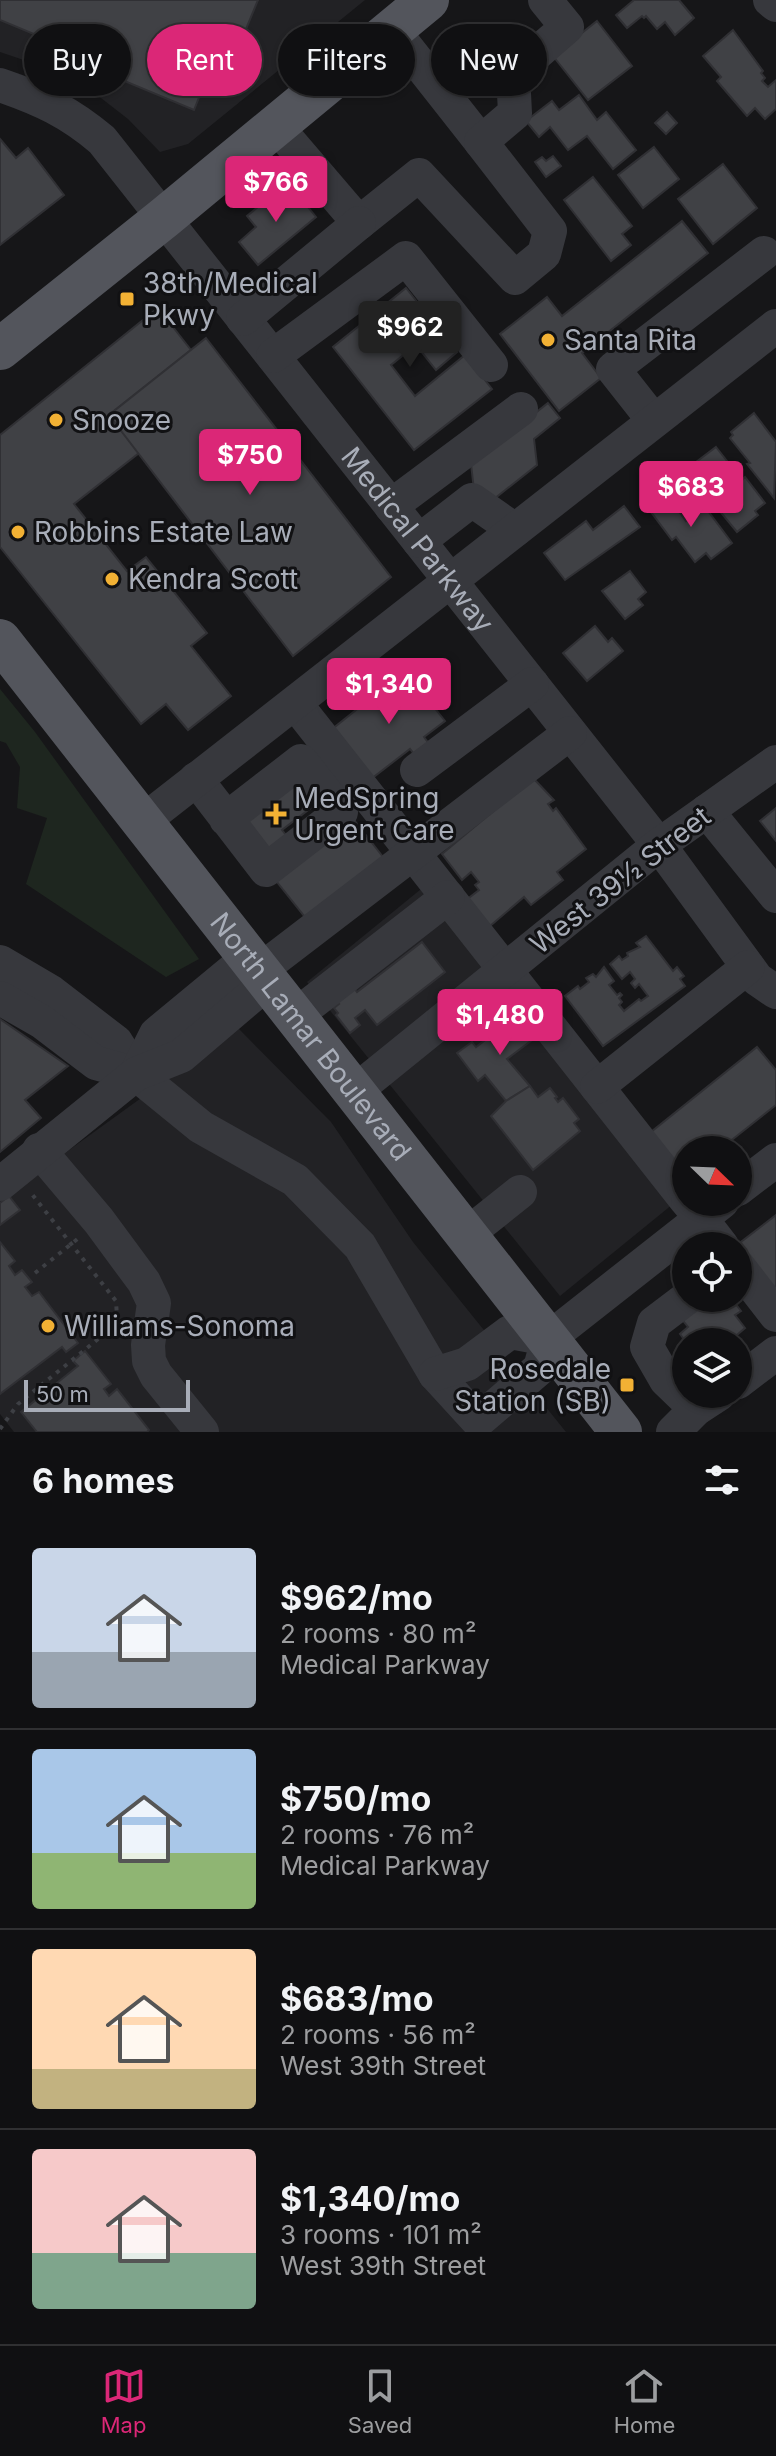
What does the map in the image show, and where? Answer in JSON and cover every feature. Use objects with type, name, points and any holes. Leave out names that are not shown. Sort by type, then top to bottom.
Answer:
[{"type":"main road","points":[[398,24],[428,0]]},
{"type":"main road","points":[[0,349],[312,96]]},
{"type":"main road","name":"North Lamar Boulevard","points":[[0,640],[621,1432]]},
{"type":"street","points":[[481,142],[515,113],[513,74],[567,27],[545,0]]},
{"type":"street","points":[[770,0],[776,5]]},
{"type":"street","points":[[243,319],[419,175],[515,278],[544,254],[550,231],[415,58]]},
{"type":"street","name":"Medical Parkway","points":[[0,85],[39,98],[76,117],[102,140],[659,845],[760,979],[776,1015]]},
{"type":"street","points":[[276,126],[359,223]]},
{"type":"street","points":[[654,421],[613,369],[764,253]]},
{"type":"street","points":[[273,356],[406,258],[491,365]]},
{"type":"street","points":[[142,822],[776,326]]},
{"type":"street","points":[[391,506],[521,409]]},
{"type":"street","points":[[419,541],[472,500],[515,530]]},
{"type":"street","points":[[417,770],[532,684]]},
{"type":"street","points":[[295,703],[597,1087],[672,1174]]},
{"type":"street","points":[[202,1432],[156,1375],[149,1361],[154,1303],[136,1269],[99,1221],[18,1168],[136,1074],[181,1056],[259,970],[570,733]]},
{"type":"street","name":"West 39½ Street","points":[[354,1092],[659,845],[776,762]]},
{"type":"street","points":[[196,779],[226,819]]},
{"type":"street","points":[[707,811],[776,896]]},
{"type":"street","points":[[295,1016],[448,897]]},
{"type":"street","points":[[0,962],[51,992],[116,1042],[136,1074],[201,1127],[295,1180],[360,1246],[435,1374],[478,1421],[540,1368],[548,1339],[688,1216]]},
{"type":"street","points":[[597,1087],[760,979]]},
{"type":"street","points":[[0,998],[42,1022],[96,1063],[136,1074]]},
{"type":"street","points":[[752,1178],[776,1160]]},
{"type":"street","points":[[466,1235],[520,1192]]},
{"type":"street","points":[[752,1285],[776,1315]]},
{"type":"street","points":[[672,1309],[654,1323],[647,1347],[666,1380],[696,1412]]},
{"type":"street","points":[[435,1374],[467,1364],[510,1332],[548,1339]]},
{"type":"street","points":[[752,1371],[776,1353]]},
{"type":"path","points":[[0,1429],[18,1404],[108,1331],[117,1317],[116,1301],[71,1244],[18,1168]]},
{"type":"path","points":[[35,1273],[99,1221]]},
{"type":"shaded area","points":[[0,0],[365,0],[336,24],[278,24],[278,71],[262,84],[262,24],[147,24],[147,96],[247,96],[188,144],[160,152],[128,119],[98,96],[131,96],[131,24],[24,24],[24,60],[0,52]]},
{"type":"shaded area","points":[[0,689],[35,732],[199,959],[166,977],[26,884],[47,818],[17,808],[20,767],[6,743],[0,741]]},
{"type":"shaded area","points":[[426,885],[672,1205],[560,1296],[307,982]]},
{"type":"shaded area","points":[[238,1028],[331,1122],[413,1242],[566,1432],[14,1432],[0,1414],[0,1200]]},
{"type":"building","points":[[0,0],[258,0],[248,24],[147,24],[147,90],[131,84],[131,24],[24,24],[24,30],[0,20]]},
{"type":"building","points":[[634,0],[679,0],[694,18],[675,35],[665,22],[657,29],[646,16],[627,28],[616,15]]},
{"type":"building","points":[[597,21],[632,66],[588,100],[553,56]]},
{"type":"building","points":[[733,30],[763,71],[761,73],[765,78],[762,81],[768,87],[776,80],[776,109],[765,119],[755,108],[747,116],[717,81],[721,77],[703,56]]},
{"type":"building","points":[[579,95],[597,120],[606,112],[636,150],[613,169],[587,136],[568,150],[550,127],[539,137],[526,121],[552,101],[559,110]]},
{"type":"building","points":[[160,96],[200,96],[194,110]]},
{"type":"building","points":[[667,112],[677,123],[666,134],[655,123]]},
{"type":"building","points":[[0,139],[16,158],[28,148],[64,195],[0,245]]},
{"type":"building","points":[[654,147],[679,179],[643,208],[618,175]]},
{"type":"building","points":[[553,156],[561,166],[546,177],[535,162],[542,157],[546,161]]},
{"type":"building","points":[[723,164],[757,208],[713,244],[678,199]]},
{"type":"building","points":[[593,177],[632,226],[622,234],[631,245],[611,261],[564,200]]},
{"type":"building","points":[[281,188],[289,198],[296,192],[316,217],[258,265],[239,242],[256,227],[247,216]]},
{"type":"building","points":[[682,221],[708,253],[582,353],[601,378],[559,411],[500,334],[547,297],[562,316]]},
{"type":"building","points":[[406,288],[457,352],[436,370],[416,345],[391,365],[415,396],[465,355],[492,389],[414,450],[333,347]]},
{"type":"building","points":[[158,308],[191,350],[109,415],[139,453],[74,504],[127,571],[146,557],[207,633],[191,646],[231,696],[188,730],[166,704],[141,724],[0,547],[0,435]]},
{"type":"building","points":[[206,338],[391,577],[293,656],[109,415]]},
{"type":"building","points":[[548,403],[560,418],[534,439],[537,465],[494,499],[474,490],[471,464]]},
{"type":"building","points":[[754,413],[776,442],[774,498],[730,438],[733,435],[731,432]]},
{"type":"building","points":[[716,447],[765,503],[755,511],[758,515],[737,532],[709,498],[712,497],[693,471],[696,469],[692,465]]},
{"type":"building","points":[[666,494],[686,521],[705,507],[732,543],[711,559],[706,553],[695,562],[676,537],[672,540],[648,508]]},
{"type":"building","points":[[624,506],[640,527],[565,580],[544,553],[586,521],[593,530]]},
{"type":"building","points":[[630,571],[646,592],[638,599],[643,605],[625,619],[602,591]]},
{"type":"building","points":[[595,626],[608,642],[612,638],[623,651],[587,681],[563,653]]},
{"type":"building","points":[[405,671],[445,721],[424,737],[432,748],[418,759],[410,749],[371,779],[331,730]]},
{"type":"building","points":[[533,778],[554,800],[548,804],[553,811],[556,808],[586,849],[557,872],[563,880],[531,905],[524,897],[483,932],[461,904],[479,890],[475,885],[479,882],[471,872],[462,880],[442,854]]},
{"type":"building","name":"MedSpring Urgent Care","points":[[303,779],[320,801],[282,830],[290,840],[267,858],[238,821]]},
{"type":"building","points":[[776,808],[776,841],[760,821]]},
{"type":"building","points":[[351,816],[383,857],[305,917],[273,877]]},
{"type":"building","points":[[646,936],[673,971],[677,967],[684,976],[680,979],[685,986],[603,1046],[565,996],[578,986],[580,989],[589,982],[586,978],[593,974],[596,977],[604,967],[614,981],[609,985],[617,995],[622,995],[619,1005],[624,1011],[648,996],[639,984],[635,988],[631,983],[635,979],[630,972],[622,979],[610,964],[619,956],[622,960],[628,956],[627,953],[640,947],[636,943]]},
{"type":"building","points":[[422,942],[445,972],[377,1025],[365,1010],[355,1018],[360,1025],[350,1033],[336,1015],[338,1013],[334,1008],[339,1004],[337,1002],[354,988],[357,992]]},
{"type":"building","points":[[519,1014],[536,1037],[507,1059],[530,1086],[506,1101],[485,1075],[478,1081],[457,1053],[472,1042],[476,1047]]},
{"type":"building","points":[[0,1019],[68,1066],[25,1100],[41,1118],[0,1152]]},
{"type":"building","points":[[757,1047],[776,1070],[776,1105],[737,1136],[672,1136],[672,1159],[651,1132]]},
{"type":"building","points":[[530,1086],[538,1097],[550,1088],[558,1102],[563,1098],[579,1119],[574,1123],[580,1131],[533,1170],[491,1116],[506,1101]]},
{"type":"building","points":[[9,1196],[20,1210],[0,1225],[0,1203]]},
{"type":"building","points":[[776,1215],[776,1289],[752,1264],[752,1233]]},
{"type":"building","points":[[0,1242],[15,1261],[9,1266],[15,1275],[22,1270],[32,1282],[25,1287],[32,1296],[39,1292],[78,1343],[66,1352],[62,1347],[0,1394]]},
{"type":"building","points":[[687,1312],[740,1312],[735,1315],[745,1328],[687,1328],[680,1317]]},
{"type":"building","points":[[85,1351],[111,1384],[104,1389],[109,1396],[117,1389],[149,1430],[147,1432],[37,1432],[21,1412],[78,1366],[73,1361]]},
{"type":"place","name":"38th/Medical Pkwy","points":[[127,299]]},
{"type":"place","name":"Santa Rita","points":[[548,340]]},
{"type":"place","name":"Snooze","points":[[56,420]]},
{"type":"place","name":"Robbins Estate Law","points":[[18,532]]},
{"type":"place","name":"Kendra Scott","points":[[112,579]]},
{"type":"place","name":"MedSpring Urgent Care","points":[[276,814]]},
{"type":"place","name":"Williams-Sonoma","points":[[48,1326]]},
{"type":"place","name":"Rosedale Station (SB)","points":[[627,1385]]}]
